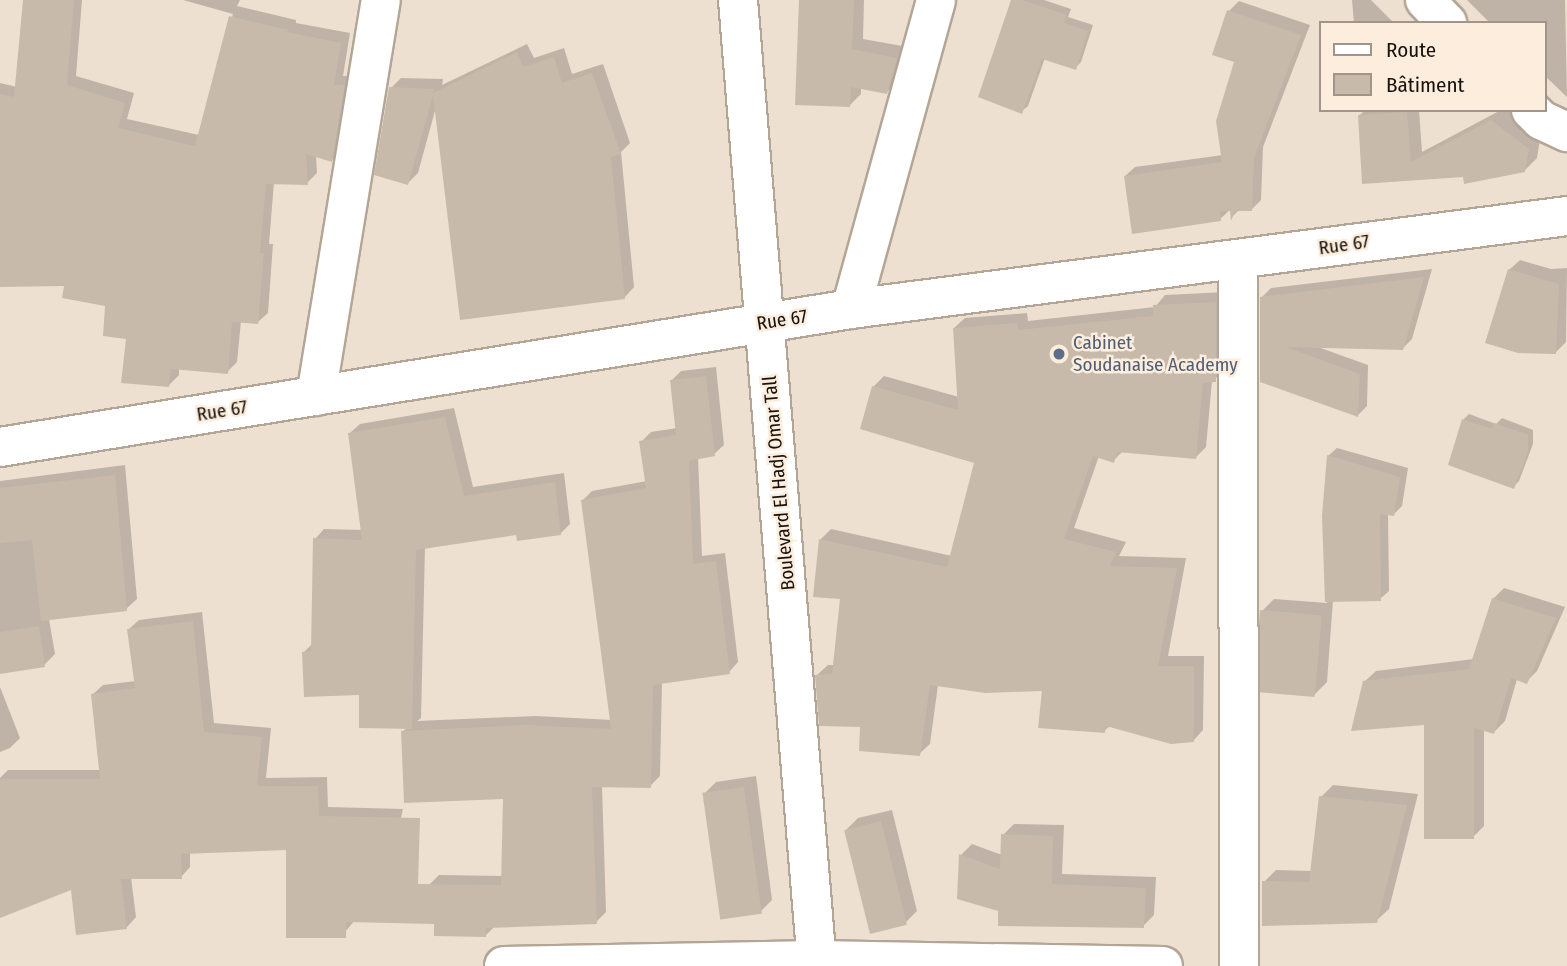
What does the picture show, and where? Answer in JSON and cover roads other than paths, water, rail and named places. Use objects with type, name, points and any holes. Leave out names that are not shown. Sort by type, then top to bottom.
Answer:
[{"type":"street","points":[[316,396],[381,0]]},
{"type":"street","name":"Boulevard El Hadj Omar Tall","points":[[738,0],[816,963]]},
{"type":"street","points":[[851,309],[936,0]]},
{"type":"street","points":[[1425,0],[1445,21]]},
{"type":"street","points":[[1533,112],[1541,120],[1567,132]]},
{"type":"street","name":"Rue 67","points":[[0,447],[851,309],[1567,216]]},
{"type":"street","points":[[1238,259],[1238,966]]},
{"type":"street","points":[[504,966],[816,963],[1163,966]]},
{"type":"place","name":"Cabinet Soudanaise Academy","points":[[1059,354]]}]
